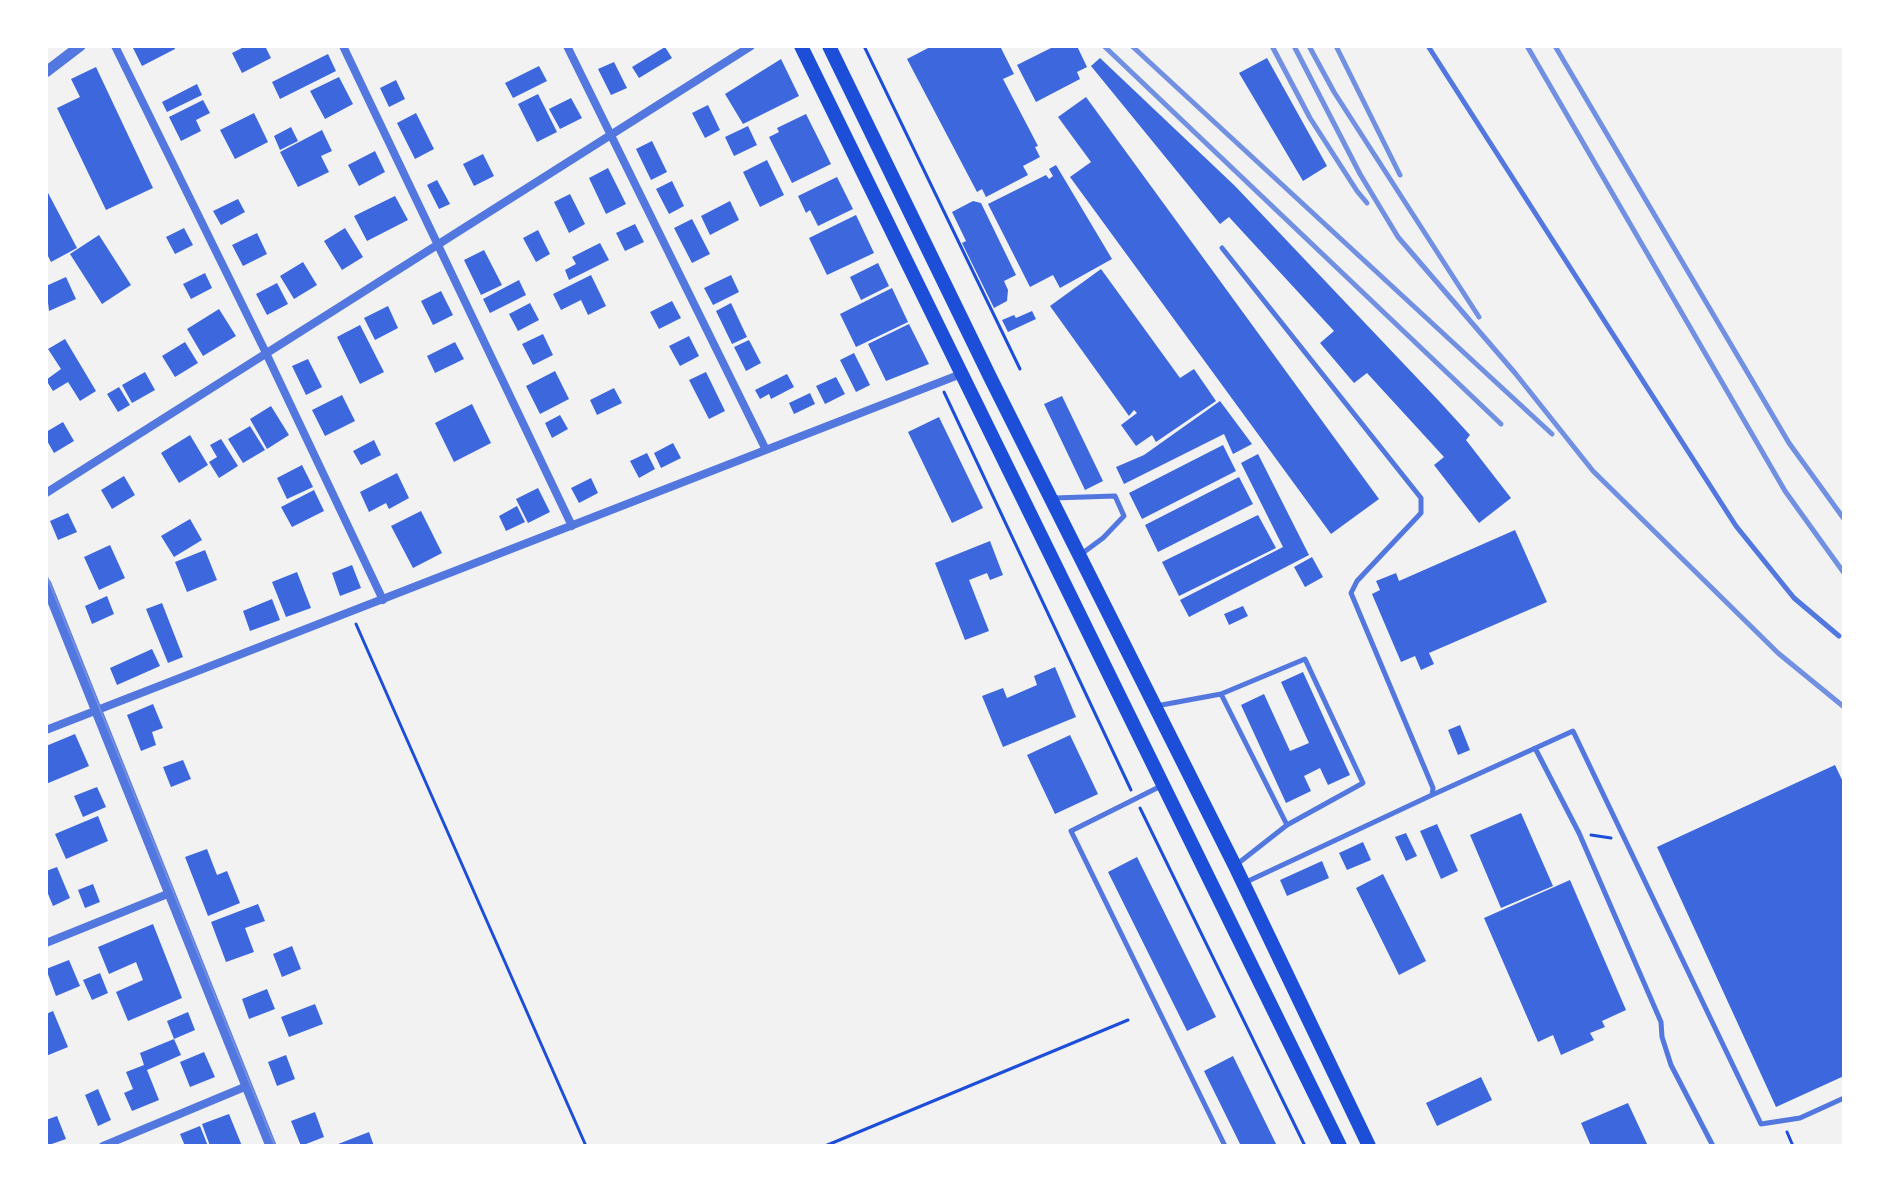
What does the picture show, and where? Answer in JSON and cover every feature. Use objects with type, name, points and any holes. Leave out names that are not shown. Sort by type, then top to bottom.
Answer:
[{"type":"main road","points":[[801,46],[1340,1146]]},
{"type":"main road","points":[[829,46],[1050,498],[1235,866],[1369,1146]]},
{"type":"street","points":[[46,72],[80,46]]},
{"type":"street","points":[[115,46],[383,600]]},
{"type":"street","points":[[343,46],[572,526]]},
{"type":"street","points":[[567,46],[766,450]]},
{"type":"street","points":[[46,493],[751,46]]},
{"type":"street","points":[[46,730],[961,374]]},
{"type":"street","points":[[46,584],[271,1146]]},
{"type":"street","points":[[46,943],[170,893]]},
{"type":"street","points":[[103,1146],[247,1086]]},
{"type":"lane","points":[[1428,46],[1736,526],[1794,598],[1839,636]]},
{"type":"lane","points":[[1222,248],[1421,498],[1421,513],[1357,581],[1351,593],[1433,788],[1432,795]]},
{"type":"lane","points":[[1050,498],[1115,496],[1124,516],[1103,538],[1079,555]]},
{"type":"lane","points":[[1154,706],[1221,694],[1305,659],[1363,783],[1287,825],[1235,866]]},
{"type":"lane","points":[[1221,694],[1287,825]]},
{"type":"lane","points":[[1243,883],[1573,731],[1761,1124],[1800,1118],[1844,1098]]},
{"type":"lane","points":[[1535,748],[1579,833],[1661,1022],[1662,1037],[1671,1065],[1713,1146]]},
{"type":"lane","points":[[1164,785],[1071,831],[1225,1146]]},
{"type":"path","points":[[864,46],[1020,369]]},
{"type":"path","points":[[948,400],[1135,799],[1305,1146]]},
{"type":"path","points":[[351,613],[586,1146]]},
{"type":"path","points":[[1579,833],[1627,841]]},
{"type":"path","points":[[825,1146],[1128,1020]]},
{"type":"path","points":[[1782,1121],[1793,1146]]},
{"type":"building","points":[[132,46],[174,46],[175,49],[142,66]]},
{"type":"building","points":[[246,46],[265,46],[271,58],[242,73],[232,53]]},
{"type":"building","points":[[932,46],[1000,46],[1014,74],[1003,79],[1038,146],[1035,147],[1040,157],[1023,166],[1028,175],[986,197],[982,189],[977,192],[907,59]]},
{"type":"building","points":[[1055,46],[1077,46],[1087,67],[1077,72],[1080,79],[1036,102],[1017,65]]},
{"type":"building","points":[[665,47],[672,58],[639,78],[632,67]]},
{"type":"building","points":[[328,54],[336,71],[280,99],[272,82]]},
{"type":"building","points":[[1100,58],[1235,186],[1438,400],[1470,435],[1466,440],[1511,498],[1479,523],[1434,465],[1444,457],[1367,373],[1354,383],[1320,343],[1334,331],[1229,217],[1220,224],[1091,66]]},
{"type":"building","points":[[1267,58],[1327,166],[1303,181],[1239,73]]},
{"type":"building","points":[[781,59],[799,96],[743,124],[725,94]]},
{"type":"building","points":[[614,62],[627,88],[611,95],[598,69]]},
{"type":"building","points":[[539,66],[547,81],[513,98],[505,83]]},
{"type":"building","points":[[96,67],[153,188],[106,210],[57,108],[80,97],[71,79]]},
{"type":"building","points":[[339,77],[353,104],[325,119],[310,91]]},
{"type":"building","points":[[396,80],[405,99],[389,107],[380,88]]},
{"type":"building","points":[[197,84],[202,95],[167,112],[162,102]]},
{"type":"building","points":[[538,94],[557,132],[537,142],[518,104]]},
{"type":"building","points":[[1086,97],[1379,499],[1331,534],[1070,177],[1091,162],[1058,117]]},
{"type":"building","points":[[571,98],[582,118],[560,129],[549,109]]},
{"type":"building","points":[[203,100],[210,113],[196,120],[201,131],[181,141],[169,117]]},
{"type":"building","points":[[708,105],[720,130],[705,138],[692,113]]},
{"type":"building","points":[[254,113],[268,142],[235,159],[220,130]]},
{"type":"building","points":[[416,113],[434,149],[415,159],[397,123]]},
{"type":"building","points":[[806,114],[831,164],[792,183],[769,137],[779,132],[777,128]]},
{"type":"building","points":[[748,126],[757,145],[734,156],[725,137]]},
{"type":"building","points":[[291,127],[298,141],[280,150],[274,136]]},
{"type":"building","points":[[322,130],[332,151],[321,156],[329,172],[298,187],[280,152]]},
{"type":"building","points":[[652,141],[667,172],[651,180],[636,149]]},
{"type":"building","points":[[375,151],[385,172],[359,186],[348,165]]},
{"type":"building","points":[[483,154],[494,176],[474,186],[463,164]]},
{"type":"building","points":[[767,160],[784,195],[760,207],[743,172]]},
{"type":"building","points":[[1056,165],[1112,259],[1060,288],[1053,275],[1030,287],[988,204],[1046,175],[1049,179],[1053,176],[1049,169]]},
{"type":"building","points":[[608,168],[626,204],[606,214],[589,178]]},
{"type":"building","points":[[837,177],[853,209],[818,226],[810,210],[806,213],[798,196]]},
{"type":"building","points":[[437,180],[450,204],[439,209],[427,185]]},
{"type":"building","points":[[672,181],[684,206],[669,214],[656,189]]},
{"type":"building","points":[[46,189],[77,248],[51,262],[46,252]]},
{"type":"building","points":[[570,194],[585,224],[569,233],[554,202]]},
{"type":"building","points":[[395,196],[408,220],[367,241],[354,216]]},
{"type":"building","points":[[238,199],[245,212],[221,225],[213,211]]},
{"type":"building","points":[[730,201],[739,220],[710,235],[701,216]]},
{"type":"building","points":[[973,201],[981,203],[1016,275],[1004,281],[1008,290],[1007,301],[994,308],[962,243],[966,241],[952,212]]},
{"type":"building","points":[[856,215],[874,253],[827,275],[809,238]]},
{"type":"building","points":[[692,219],[710,254],[692,263],[674,228]]},
{"type":"building","points":[[635,224],[644,242],[625,251],[616,233]]},
{"type":"building","points":[[184,228],[193,245],[175,254],[166,237]]},
{"type":"building","points":[[345,228],[363,257],[342,270],[324,241]]},
{"type":"building","points":[[538,230],[550,254],[536,262],[523,238]]},
{"type":"building","points":[[257,233],[267,254],[243,266],[232,245]]},
{"type":"building","points":[[99,235],[131,285],[102,304],[70,254]]},
{"type":"building","points":[[600,243],[609,260],[569,280],[565,270],[576,264],[572,257]]},
{"type":"building","points":[[484,250],[502,285],[481,295],[464,260]]},
{"type":"building","points":[[303,262],[317,285],[294,299],[280,276]]},
{"type":"building","points":[[878,263],[889,286],[861,300],[850,277]]},
{"type":"building","points":[[1101,269],[1180,378],[1194,369],[1216,401],[1156,442],[1152,435],[1136,446],[1121,425],[1137,413],[1134,410],[1129,416],[1050,306]]},
{"type":"building","points":[[205,273],[212,288],[191,299],[183,284]]},
{"type":"building","points":[[591,275],[606,306],[588,315],[581,300],[561,310],[553,294]]},
{"type":"building","points":[[731,275],[739,292],[713,305],[704,288]]},
{"type":"building","points":[[66,277],[76,299],[49,311],[46,286]]},
{"type":"building","points":[[519,280],[526,295],[490,313],[483,299]]},
{"type":"building","points":[[277,283],[288,304],[267,315],[256,294]]},
{"type":"building","points":[[892,288],[908,322],[856,347],[840,314]]},
{"type":"building","points":[[441,291],[453,315],[433,325],[421,301]]},
{"type":"building","points":[[672,301],[681,318],[659,329],[650,312]]},
{"type":"building","points":[[530,303],[539,320],[518,331],[509,314]]},
{"type":"building","points":[[731,303],[747,337],[732,344],[716,311]]},
{"type":"building","points":[[388,306],[398,328],[375,340],[364,318]]},
{"type":"building","points":[[219,309],[236,336],[203,356],[187,329]]},
{"type":"building","points":[[1032,311],[1036,319],[1008,332],[1002,320]]},
{"type":"building","points":[[909,324],[929,364],[886,381],[868,344]]},
{"type":"building","points":[[360,325],[384,372],[360,384],[337,337]]},
{"type":"building","points":[[543,334],[553,355],[533,365],[522,344]]},
{"type":"building","points":[[689,336],[699,356],[680,366],[669,346]]},
{"type":"building","points":[[65,339],[96,391],[80,401],[68,382],[53,391],[46,380],[61,369],[48,349]]},
{"type":"building","points":[[749,340],[761,363],[746,371],[734,347]]},
{"type":"building","points":[[185,342],[198,363],[175,377],[162,356]]},
{"type":"building","points":[[455,342],[464,359],[435,373],[427,356]]},
{"type":"building","points":[[854,353],[870,385],[856,392],[840,360]]},
{"type":"building","points":[[308,359],[322,387],[306,395],[292,366]]},
{"type":"building","points":[[555,371],[569,399],[540,414],[526,386]]},
{"type":"building","points":[[145,372],[155,390],[132,403],[122,385]]},
{"type":"building","points":[[706,372],[725,411],[709,419],[689,380]]},
{"type":"building","points":[[787,374],[794,387],[771,399],[769,394],[760,399],[755,390]]},
{"type":"building","points":[[836,377],[845,394],[825,404],[816,386]]},
{"type":"building","points":[[119,387],[130,405],[118,412],[107,394]]},
{"type":"building","points":[[614,388],[622,403],[597,415],[590,400]]},
{"type":"building","points":[[810,393],[815,404],[794,414],[789,403]]},
{"type":"building","points":[[342,395],[355,421],[325,436],[312,410]]},
{"type":"building","points":[[1062,396],[1103,481],[1085,490],[1044,404]]},
{"type":"building","points":[[1220,401],[1252,444],[1233,454],[1224,434],[1124,484],[1116,467],[1144,455]]},
{"type":"building","points":[[472,404],[491,443],[454,462],[435,423]]},
{"type":"building","points":[[271,406],[289,435],[267,449],[250,419]]},
{"type":"building","points":[[560,415],[568,429],[552,438],[545,423]]},
{"type":"building","points":[[939,417],[983,508],[952,523],[908,432]]},
{"type":"building","points":[[63,422],[74,441],[54,453],[46,439],[46,432]]},
{"type":"building","points":[[250,426],[265,450],[243,463],[228,439]]},
{"type":"building","points":[[190,435],[208,465],[179,483],[161,453]]},
{"type":"building","points":[[221,439],[238,466],[219,478],[209,462],[217,457],[210,445]]},
{"type":"building","points":[[374,440],[381,455],[361,465],[353,451]]},
{"type":"building","points":[[673,443],[681,458],[661,468],[654,453]]},
{"type":"building","points":[[1223,445],[1236,471],[1142,519],[1129,493]]},
{"type":"building","points":[[647,453],[655,469],[639,478],[630,461]]},
{"type":"building","points":[[1258,454],[1309,555],[1189,617],[1180,600],[1283,547],[1241,463]]},
{"type":"building","points":[[302,465],[313,487],[287,499],[277,478]]},
{"type":"building","points":[[397,473],[409,498],[389,509],[386,503],[369,512],[360,492]]},
{"type":"building","points":[[124,476],[135,495],[112,509],[101,490]]},
{"type":"building","points":[[1239,477],[1253,504],[1158,552],[1145,525]]},
{"type":"building","points":[[591,478],[598,493],[579,503],[571,488]]},
{"type":"building","points":[[538,488],[550,512],[528,523],[516,499]]},
{"type":"building","points":[[314,490],[324,511],[292,527],[281,507]]},
{"type":"building","points":[[517,506],[525,522],[506,531],[499,516]]},
{"type":"building","points":[[421,511],[442,553],[413,568],[391,526]]},
{"type":"building","points":[[68,513],[77,532],[58,540],[50,521]]},
{"type":"building","points":[[1258,515],[1276,548],[1179,596],[1162,562]]},
{"type":"building","points":[[190,519],[202,540],[174,557],[161,536]]},
{"type":"building","points":[[1515,530],[1547,602],[1429,653],[1434,664],[1421,670],[1415,656],[1401,662],[1372,594],[1380,590],[1376,581],[1396,573],[1399,581]]},
{"type":"building","points":[[990,541],[1003,575],[990,580],[987,573],[969,580],[989,631],[965,640],[935,563]]},
{"type":"building","points":[[110,545],[125,578],[99,590],[84,557]]},
{"type":"building","points":[[205,550],[217,580],[187,592],[175,562]]},
{"type":"building","points":[[1312,557],[1323,577],[1305,587],[1294,567]]},
{"type":"building","points":[[352,565],[361,588],[340,596],[332,573]]},
{"type":"building","points":[[297,572],[311,608],[286,617],[272,582]]},
{"type":"building","points":[[107,596],[114,614],[92,624],[85,606]]},
{"type":"building","points":[[272,599],[280,620],[250,631],[243,611]]},
{"type":"building","points":[[162,603],[183,657],[168,663],[146,609]]},
{"type":"building","points":[[1243,606],[1248,616],[1229,625],[1224,614]]},
{"type":"building","points":[[152,649],[160,666],[117,685],[110,668]]},
{"type":"building","points":[[1055,667],[1076,717],[1003,747],[982,696],[1003,688],[1007,698],[1037,685],[1034,676]]},
{"type":"building","points":[[1303,672],[1350,775],[1328,785],[1320,768],[1304,776],[1311,791],[1286,803],[1241,705],[1264,694],[1290,751],[1309,743],[1281,682]]},
{"type":"building","points":[[153,704],[163,728],[152,732],[156,745],[141,751],[127,715]]},
{"type":"building","points":[[1460,725],[1470,750],[1458,755],[1448,730]]},
{"type":"building","points":[[75,734],[89,766],[46,784],[46,746]]},
{"type":"building","points":[[1070,735],[1098,794],[1055,814],[1027,755]]},
{"type":"building","points":[[183,760],[191,779],[171,787],[163,767]]},
{"type":"building","points":[[1835,765],[1844,784],[1844,1076],[1776,1107],[1657,847]]},
{"type":"building","points":[[97,787],[106,807],[83,817],[74,796]]},
{"type":"building","points":[[1521,813],[1553,886],[1501,908],[1470,835]]},
{"type":"building","points":[[98,816],[108,841],[66,859],[55,834]]},
{"type":"building","points":[[1437,824],[1458,871],[1441,879],[1420,831]]},
{"type":"building","points":[[1406,833],[1417,856],[1406,861],[1395,837]]},
{"type":"building","points":[[1363,842],[1371,860],[1347,870],[1339,853]]},
{"type":"building","points":[[207,849],[217,875],[227,871],[240,903],[208,916],[185,857]]},
{"type":"building","points":[[1137,857],[1216,1017],[1187,1031],[1108,872]]},
{"type":"building","points":[[1322,861],[1329,878],[1287,896],[1280,880]]},
{"type":"building","points":[[57,867],[70,898],[53,906],[46,889],[46,871]]},
{"type":"building","points":[[1383,874],[1426,961],[1399,975],[1356,888]]},
{"type":"building","points":[[1570,880],[1626,1010],[1602,1021],[1605,1027],[1590,1033],[1594,1040],[1561,1055],[1553,1035],[1538,1042],[1484,918]]},
{"type":"building","points":[[93,884],[100,902],[85,908],[78,890]]},
{"type":"building","points":[[258,904],[265,921],[245,928],[254,952],[226,962],[211,922]]},
{"type":"building","points":[[153,924],[182,998],[128,1021],[116,992],[143,980],[136,962],[109,974],[98,947]]},
{"type":"building","points":[[292,946],[301,969],[282,977],[273,954]]},
{"type":"building","points":[[69,960],[80,986],[56,996],[46,969]]},
{"type":"building","points":[[100,973],[108,993],[92,1000],[83,980]]},
{"type":"building","points":[[267,989],[275,1009],[249,1019],[242,999]]},
{"type":"building","points":[[315,1004],[323,1024],[289,1037],[281,1017]]},
{"type":"building","points":[[53,1011],[68,1047],[46,1056],[46,1014]]},
{"type":"building","points":[[188,1012],[195,1030],[174,1039],[167,1021]]},
{"type":"building","points":[[174,1039],[181,1055],[147,1070],[159,1100],[132,1111],[124,1093],[133,1089],[126,1072],[144,1065],[140,1053]]},
{"type":"building","points":[[204,1052],[215,1077],[190,1087],[180,1062]]},
{"type":"building","points":[[286,1055],[295,1079],[277,1086],[268,1062]]},
{"type":"building","points":[[1233,1056],[1277,1146],[1241,1146],[1204,1071]]},
{"type":"building","points":[[1481,1077],[1492,1100],[1437,1126],[1426,1103]]},
{"type":"building","points":[[98,1089],[111,1120],[98,1126],[85,1095]]},
{"type":"building","points":[[1628,1103],[1648,1146],[1591,1146],[1581,1123]]},
{"type":"building","points":[[315,1112],[324,1137],[301,1146],[291,1121]]},
{"type":"building","points":[[229,1114],[242,1146],[210,1146],[202,1124]]},
{"type":"building","points":[[57,1116],[66,1139],[46,1146],[46,1120]]},
{"type":"building","points":[[200,1126],[208,1146],[185,1146],[180,1134]]},
{"type":"building","points":[[369,1132],[374,1146],[333,1146]]},
{"type":"tram line","points":[[46,574],[275,1146]]},
{"type":"railway","points":[[1104,46],[1501,424]]},
{"type":"railway","points":[[1132,46],[1552,434]]},
{"type":"railway","points":[[1272,46],[1310,118],[1367,203]]},
{"type":"railway","points":[[1294,46],[1360,174],[1398,237],[1515,373],[1593,471],[1778,653],[1844,707]]},
{"type":"railway","points":[[1309,46],[1334,92],[1479,317]]},
{"type":"railway","points":[[1336,46],[1400,175]]},
{"type":"railway","points":[[1527,46],[1785,491],[1844,573]]},
{"type":"railway","points":[[1555,46],[1789,443],[1844,519]]}]
